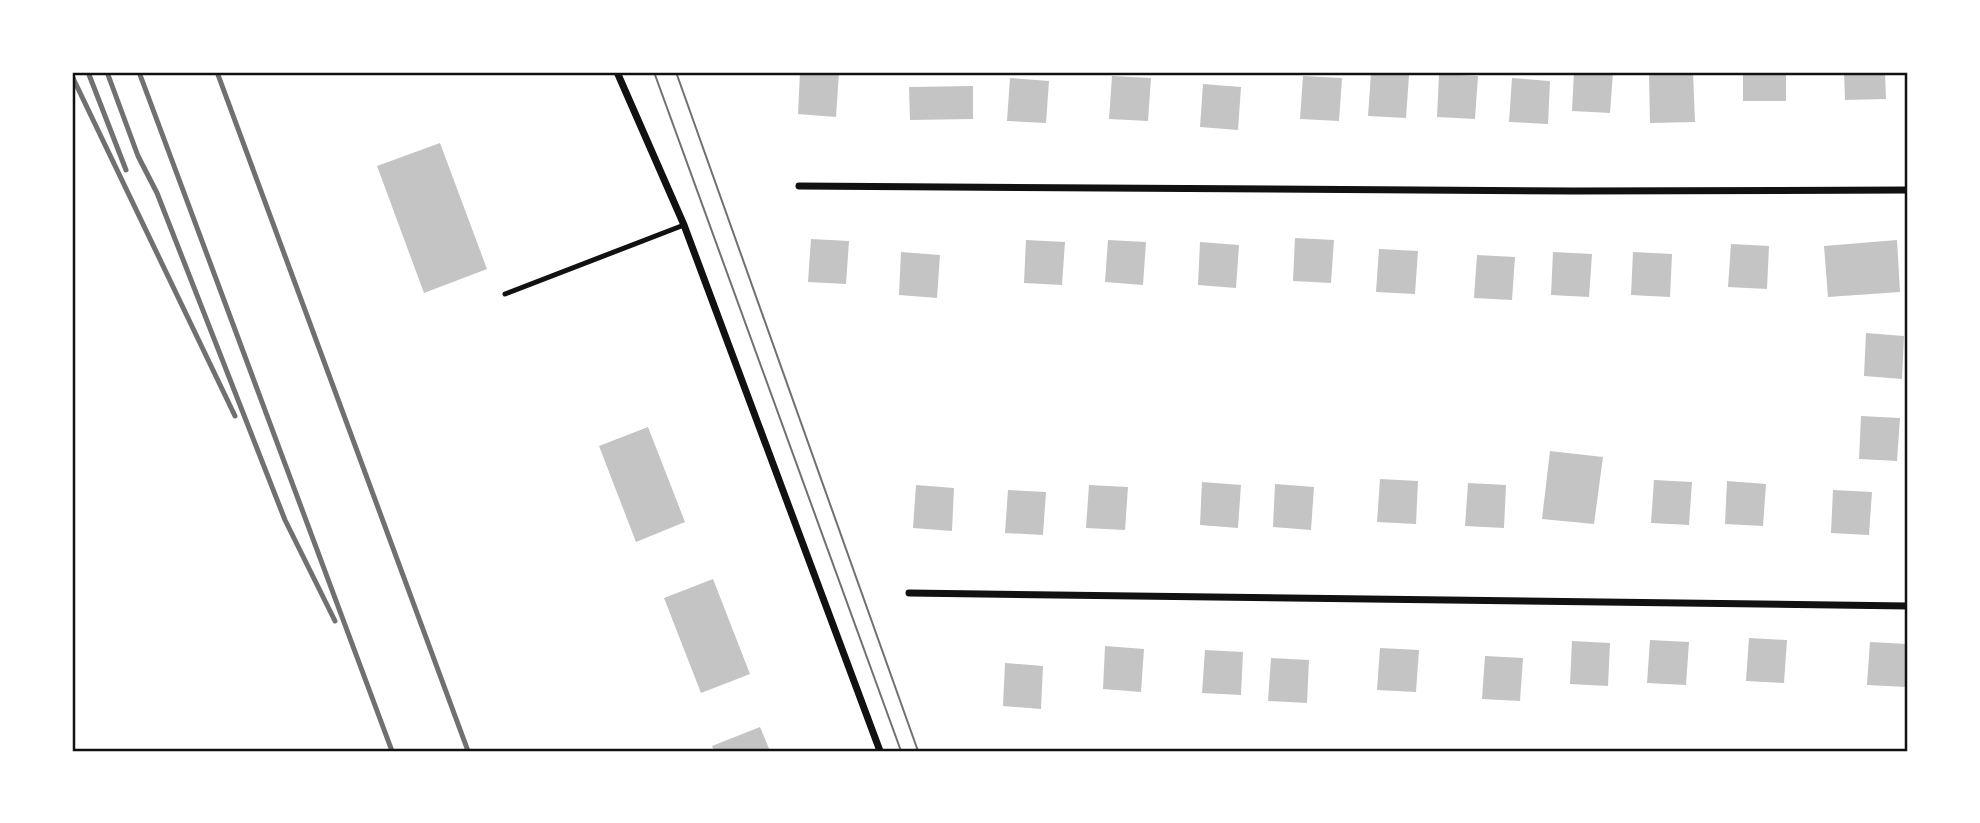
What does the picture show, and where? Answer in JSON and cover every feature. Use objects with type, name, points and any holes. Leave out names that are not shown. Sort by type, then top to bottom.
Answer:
[{"type":"street","points":[[617,72],[684,225],[880,751]]},
{"type":"street","points":[[799,186],[1574,191],[1908,190]]},
{"type":"street","points":[[909,593],[1908,606]]},
{"type":"lane","points":[[505,294],[684,225]]},
{"type":"building","points":[[800,72],[839,73],[836,117],[798,114]]},
{"type":"building","points":[[1574,72],[1613,72],[1610,113],[1572,111]]},
{"type":"building","points":[[1649,72],[1693,72],[1695,122],[1650,123]]},
{"type":"building","points":[[1743,72],[1786,72],[1786,101],[1743,101]]},
{"type":"building","points":[[1844,72],[1885,72],[1886,99],[1845,100]]},
{"type":"building","points":[[1371,73],[1409,75],[1406,118],[1368,116]]},
{"type":"building","points":[[1439,74],[1478,76],[1475,119],[1437,117]]},
{"type":"building","points":[[1112,76],[1151,78],[1148,121],[1109,119]]},
{"type":"building","points":[[1303,76],[1342,78],[1339,121],[1300,119]]},
{"type":"building","points":[[1010,78],[1049,81],[1046,123],[1007,121]]},
{"type":"building","points":[[1512,78],[1550,81],[1548,124],[1509,122]]},
{"type":"building","points":[[1203,84],[1241,87],[1238,130],[1200,127]]},
{"type":"building","points":[[973,86],[973,119],[910,120],[909,87]]},
{"type":"building","points":[[440,143],[487,269],[424,293],[377,166]]},
{"type":"building","points":[[1295,238],[1334,240],[1331,283],[1293,281]]},
{"type":"building","points":[[811,239],[849,241],[846,284],[808,282]]},
{"type":"building","points":[[1026,240],[1065,242],[1062,285],[1024,283]]},
{"type":"building","points":[[1108,240],[1146,242],[1143,285],[1105,282]]},
{"type":"building","points":[[1897,240],[1900,292],[1828,297],[1824,246]]},
{"type":"building","points":[[1200,242],[1239,245],[1236,288],[1198,285]]},
{"type":"building","points":[[1731,244],[1769,246],[1767,289],[1728,287]]},
{"type":"building","points":[[1379,249],[1418,251],[1415,294],[1376,292]]},
{"type":"building","points":[[901,252],[940,255],[937,298],[899,295]]},
{"type":"building","points":[[1553,252],[1592,254],[1589,297],[1551,295]]},
{"type":"building","points":[[1633,252],[1672,254],[1670,297],[1631,295]]},
{"type":"building","points":[[1477,255],[1515,257],[1512,300],[1474,298]]},
{"type":"building","points":[[1866,333],[1904,336],[1902,379],[1864,376]]},
{"type":"building","points":[[1861,416],[1900,418],[1897,461],[1859,459]]},
{"type":"building","points":[[648,427],[685,522],[636,542],[599,446]]},
{"type":"building","points":[[1550,451],[1603,457],[1594,524],[1542,519]]},
{"type":"building","points":[[1380,479],[1418,481],[1416,524],[1377,522]]},
{"type":"building","points":[[1654,480],[1692,482],[1689,525],[1651,523]]},
{"type":"building","points":[[1727,481],[1766,484],[1763,526],[1725,524]]},
{"type":"building","points":[[1202,482],[1241,485],[1238,528],[1200,525]]},
{"type":"building","points":[[1468,483],[1506,485],[1504,528],[1465,526]]},
{"type":"building","points":[[1275,484],[1314,487],[1311,530],[1273,527]]},
{"type":"building","points":[[916,485],[954,488],[952,531],[913,528]]},
{"type":"building","points":[[1089,485],[1128,487],[1125,530],[1086,528]]},
{"type":"building","points":[[1008,490],[1046,492],[1043,535],[1005,533]]},
{"type":"building","points":[[1833,490],[1872,492],[1869,535],[1831,533]]},
{"type":"building","points":[[713,579],[750,674],[701,693],[664,598]]},
{"type":"building","points":[[1749,638],[1787,640],[1784,683],[1746,681]]},
{"type":"building","points":[[1650,640],[1689,642],[1686,685],[1647,683]]},
{"type":"building","points":[[1572,641],[1610,643],[1608,686],[1570,684]]},
{"type":"building","points":[[1870,642],[1908,644],[1906,687],[1867,685]]},
{"type":"building","points":[[1105,646],[1144,649],[1141,692],[1103,689]]},
{"type":"building","points":[[1380,648],[1419,650],[1416,692],[1377,690]]},
{"type":"building","points":[[1205,650],[1243,652],[1241,695],[1202,693]]},
{"type":"building","points":[[1485,656],[1523,658],[1520,701],[1482,699]]},
{"type":"building","points":[[1271,658],[1309,660],[1307,703],[1268,701]]},
{"type":"building","points":[[1005,663],[1043,666],[1041,709],[1003,706]]},
{"type":"building","points":[[760,727],[770,751],[714,751],[712,746]]},
{"type":"tram line","points":[[654,72],[901,751]]},
{"type":"tram line","points":[[676,72],[918,751]]},
{"type":"railway","points":[[88,72],[126,170]]},
{"type":"railway","points":[[107,72],[138,156],[157,193],[285,520],[335,621]]},
{"type":"railway","points":[[139,72],[392,751]]},
{"type":"railway","points":[[217,72],[468,751]]},
{"type":"railway","points":[[72,76],[235,416]]}]
